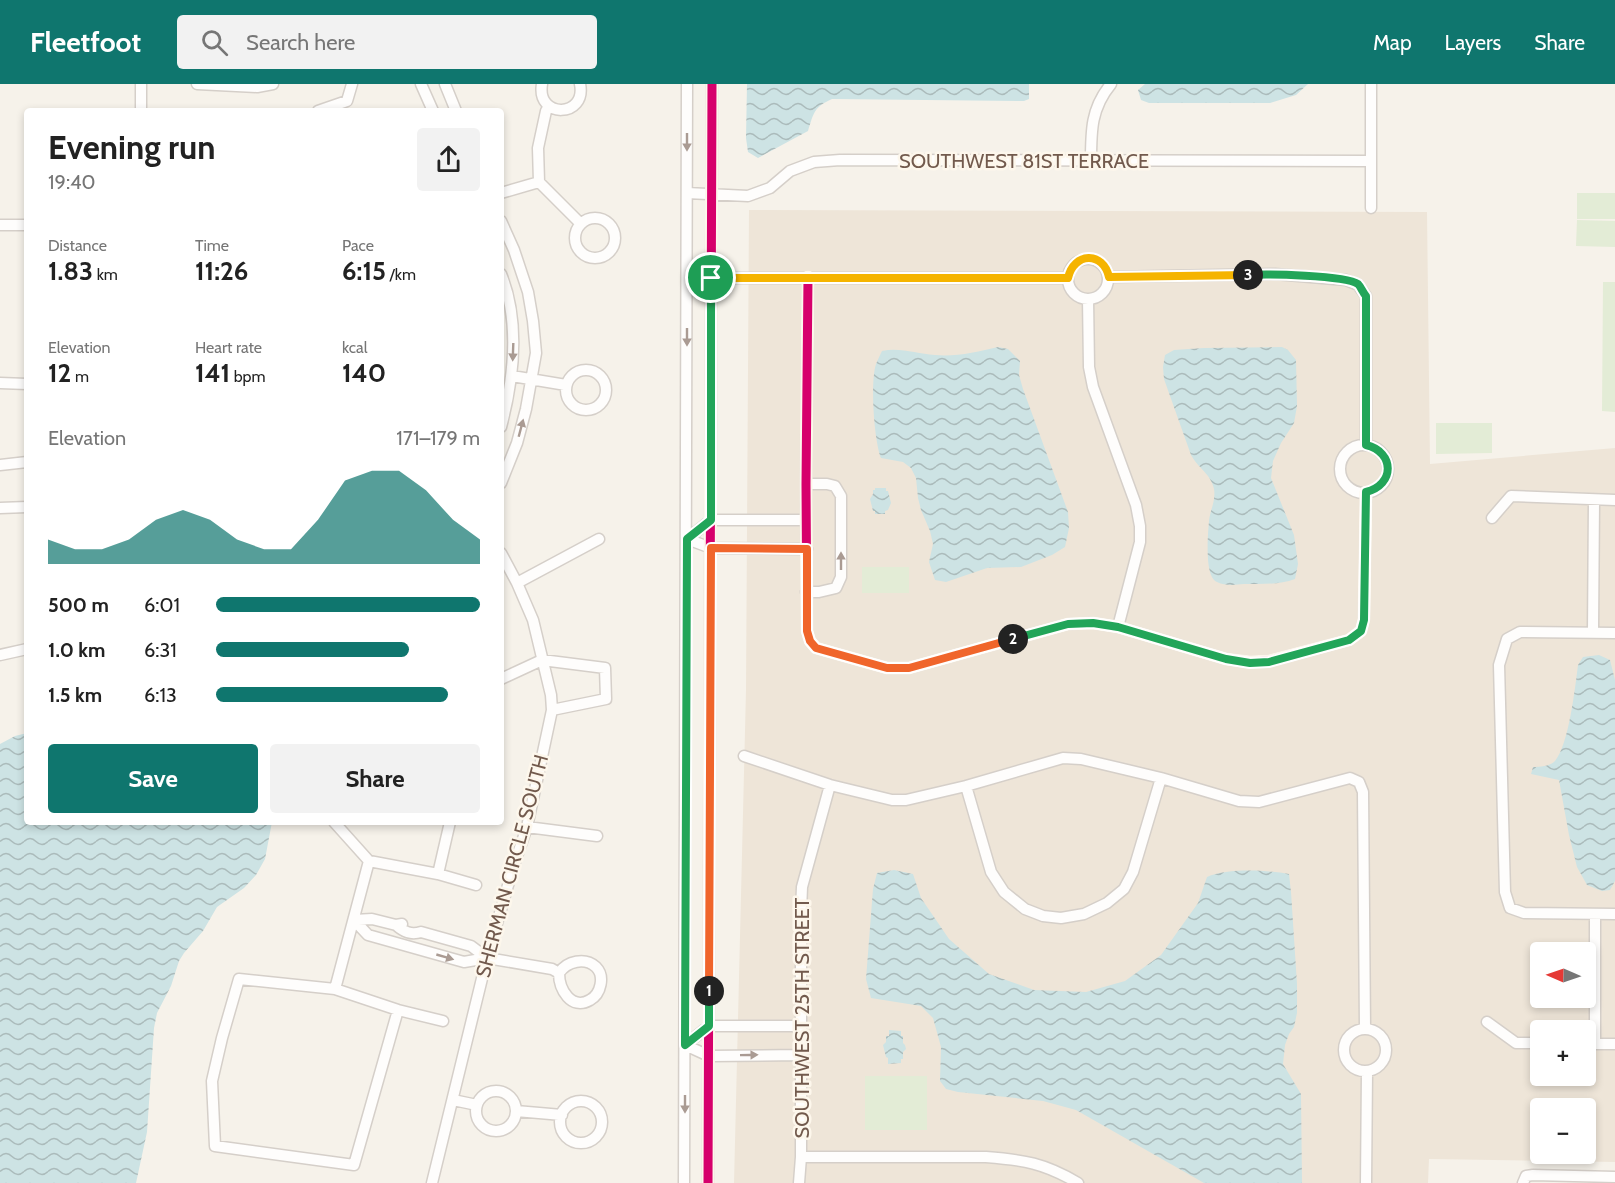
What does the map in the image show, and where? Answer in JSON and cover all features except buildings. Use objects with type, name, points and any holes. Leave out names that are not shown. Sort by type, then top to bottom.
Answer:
[{"type":"street","points":[[141,84],[141,108]]},
{"type":"street","points":[[197,84],[257,87],[273,84]]},
{"type":"street","points":[[327,108],[347,101],[351,84]]},
{"type":"street","points":[[421,84],[432,108]]},
{"type":"street","points":[[445,84],[455,108]]},
{"type":"street","points":[[542,84],[542,96],[549,106],[561,110],[573,106],[580,96],[580,84]]},
{"type":"street","points":[[684,1183],[687,84]]},
{"type":"street","points":[[708,1183],[712,84]]},
{"type":"street","points":[[1091,161],[1091,125],[1098,106],[1111,84]]},
{"type":"street","points":[[1371,84],[1371,208]]},
{"type":"street","points":[[549,106],[538,148],[539,182],[580,224]]},
{"type":"street","name":"SOUTHWEST 81ST TERRACE","points":[[687,193],[748,196],[770,188],[790,171],[814,162],[840,160],[1370,161]]},
{"type":"street","points":[[504,192],[539,182]]},
{"type":"street","points":[[0,225],[24,225]]},
{"type":"street","points":[[504,228],[528,292],[536,352],[526,409],[517,443],[504,476]]},
{"type":"street","points":[[1085,258],[1098,260],[1104,265],[1109,277],[1106,290],[1095,298],[1088,299],[1076,295],[1068,278],[1073,265],[1085,258]]},
{"type":"street","points":[[1109,277],[1275,274],[1346,279],[1358,285],[1366,296],[1366,445]]},
{"type":"street","points":[[711,278],[1068,278]]},
{"type":"street","points":[[808,278],[806,592],[807,631],[810,641],[816,648],[887,668],[909,668],[1068,624],[1093,623],[1118,627],[1226,659],[1250,663],[1269,662],[1349,640],[1361,631],[1364,620],[1366,492]]},
{"type":"street","points":[[504,282],[513,332],[512,376],[504,416]]},
{"type":"street","points":[[1088,299],[1089,367],[1093,387],[1136,505],[1140,526],[1140,542],[1118,627]]},
{"type":"street","points":[[512,376],[566,385]]},
{"type":"street","points":[[0,383],[24,384]]},
{"type":"street","points":[[1366,445],[1374,447],[1385,457],[1388,472],[1380,486],[1366,492],[1351,489],[1341,477],[1340,469],[1341,461],[1351,448],[1366,445]]},
{"type":"street","points":[[0,465],[24,462]]},
{"type":"street","points":[[806,484],[835,486],[841,496],[841,577],[836,588],[806,592]]},
{"type":"street","points":[[1492,518],[1511,496],[1615,500]]},
{"type":"street","points":[[1593,632],[1594,500]]},
{"type":"street","points":[[0,508],[24,507]]},
{"type":"street","points":[[687,539],[711,520],[807,520]]},
{"type":"street","points":[[517,583],[598,538]]},
{"type":"street","points":[[687,539],[711,548],[807,549]]},
{"type":"street","name":"SHERMAN CIRCLE SOUTH","points":[[432,1183],[487,958],[527,827],[552,710],[551,695],[533,620],[504,559]]},
{"type":"street","points":[[1615,633],[1520,632],[1507,639],[1499,665],[1505,892],[1510,908],[1524,913],[1615,914]]},
{"type":"street","points":[[0,655],[24,650]]},
{"type":"street","points":[[504,678],[542,660],[605,668],[606,699],[552,710]]},
{"type":"street","points":[[744,756],[830,785],[892,800],[906,800],[966,786],[1063,758],[1081,759],[1161,778],[1239,801],[1259,802],[1350,778],[1359,782],[1363,792],[1365,1029]]},
{"type":"street","points":[[966,786],[991,872],[1004,892],[1025,909],[1043,916],[1061,918],[1084,914],[1107,903],[1124,890],[1133,872],[1161,778]]},
{"type":"street","name":"SOUTHWEST 25TH STREET","points":[[799,1183],[802,887],[830,785]]},
{"type":"street","points":[[337,825],[369,861],[438,874],[476,885]]},
{"type":"street","points":[[438,874],[449,825]]},
{"type":"street","points":[[527,827],[597,837]]},
{"type":"street","points":[[335,989],[369,861]]},
{"type":"street","points":[[1591,1020],[1595,915]]},
{"type":"street","points":[[354,920],[372,919],[415,927],[421,932],[471,946],[487,958]]},
{"type":"street","points":[[354,920],[368,935],[464,962],[487,958],[552,969],[559,973]]},
{"type":"street","points":[[416,948],[421,932]]},
{"type":"street","points":[[398,1010],[354,1165],[215,1146],[212,1081],[239,979],[335,989],[398,1010],[443,1021]]},
{"type":"street","points":[[1487,1022],[1516,1042],[1530,1043]]},
{"type":"street","points":[[685,1045],[709,1026],[800,1026]]},
{"type":"street","points":[[1365,1029],[1378,1034],[1386,1046],[1384,1060],[1374,1070],[1367,1072],[1348,1064],[1344,1051],[1344,1044],[1348,1038],[1359,1030],[1365,1029]]},
{"type":"street","points":[[1596,1044],[1615,1044]]},
{"type":"street","points":[[685,1045],[709,1056],[800,1055]]},
{"type":"street","points":[[1366,1183],[1367,1072]]},
{"type":"street","points":[[498,1090],[510,1096],[514,1101],[516,1111],[514,1121],[510,1126],[505,1130],[492,1131],[480,1124],[476,1112],[480,1099],[485,1094],[498,1090]]},
{"type":"street","points":[[453,1100],[477,1105]]},
{"type":"street","points":[[516,1111],[562,1115]]},
{"type":"street","points":[[801,1157],[1016,1159],[1042,1165],[1078,1183]]},
{"type":"street","points":[[1525,1179],[1615,1177]]},
{"type":"shaded area","points":[[749,210],[1427,212],[1430,464],[1615,448],[1615,1162],[1596,1162],[1596,1098],[1530,1098],[1530,1161],[1429,1159],[1428,1183],[734,1183],[746,690]]},
{"type":"green space","points":[[1577,193],[1615,193],[1615,219],[1577,219]]},
{"type":"green space","points":[[1577,220],[1615,221],[1615,247],[1576,246]]},
{"type":"green space","points":[[1603,282],[1615,282],[1615,412],[1602,411]]},
{"type":"green space","points":[[1436,423],[1492,423],[1492,453],[1436,454]]},
{"type":"green space","points":[[862,567],[909,567],[909,593],[862,593]]},
{"type":"green space","points":[[865,1076],[927,1076],[927,1130],[865,1130]]},
{"type":"water","points":[[747,84],[1029,84],[1029,99],[1024,101],[832,99],[816,111],[808,131],[758,158],[748,152]]},
{"type":"water","points":[[1145,84],[1308,84],[1296,95],[1270,103],[1149,103],[1141,100],[1138,90]]},
{"type":"water","points":[[998,347],[1008,349],[1020,361],[1019,375],[1023,389],[1068,512],[1069,528],[1065,547],[1052,555],[1021,567],[987,568],[946,582],[935,580],[929,562],[933,544],[921,510],[916,478],[911,468],[903,462],[881,458],[873,397],[876,364],[882,351],[889,350],[950,355]]},
{"type":"water","points":[[1282,347],[1288,350],[1296,360],[1297,406],[1294,423],[1273,461],[1271,478],[1294,535],[1298,564],[1295,579],[1270,584],[1223,584],[1213,578],[1208,564],[1209,527],[1214,489],[1210,479],[1191,455],[1164,379],[1165,355],[1174,350]]},
{"type":"water","points":[[875,488],[886,488],[888,491],[891,503],[885,514],[875,514],[873,511],[870,499]]},
{"type":"water","points":[[1599,655],[1610,660],[1615,680],[1615,881],[1610,890],[1602,891],[1587,885],[1577,867],[1559,780],[1531,774],[1533,767],[1551,764],[1560,753],[1571,715],[1578,665],[1583,657]]},
{"type":"water","points":[[24,734],[24,825],[271,825],[265,859],[256,875],[244,888],[217,907],[203,931],[184,953],[157,1013],[147,1132],[136,1183],[0,1183],[0,744]]},
{"type":"water","points":[[894,870],[913,874],[921,898],[949,939],[989,974],[1034,990],[1086,992],[1125,981],[1161,955],[1198,903],[1207,877],[1225,872],[1247,871],[1289,874],[1297,1013],[1294,1027],[1285,1045],[1283,1064],[1301,1094],[1302,1183],[1204,1183],[1076,1110],[1043,1101],[946,1089],[940,1081],[941,1047],[933,1018],[921,1006],[871,998],[866,979],[873,889],[877,873]]},
{"type":"water","points":[[889,1030],[901,1031],[901,1036],[903,1036],[906,1049],[903,1052],[901,1063],[888,1064],[883,1045],[886,1042],[886,1036],[889,1036]]},
{"type":"cycle path","points":[[708,1183],[712,84]]},
{"type":"cycle path","points":[[808,277],[807,631],[810,641],[816,648],[887,668],[909,668],[1068,624],[1093,623],[1118,627],[1226,659],[1250,662],[1269,661],[1349,640],[1361,631],[1364,619],[1366,492]]},
{"type":"route","points":[[1085,258],[1092,258],[1104,265],[1109,277],[1275,274],[1346,279],[1358,285],[1366,296],[1366,445],[1374,447],[1385,457],[1388,472],[1380,486],[1366,492],[1364,620],[1361,631],[1349,640],[1269,662],[1250,663],[1226,659],[1118,627],[1093,623],[1068,624],[909,668],[887,668],[816,648],[810,641],[807,631],[807,549],[711,548],[709,1026],[685,1045],[687,539],[711,520],[711,278],[1068,278],[1073,265],[1085,258]]}]
